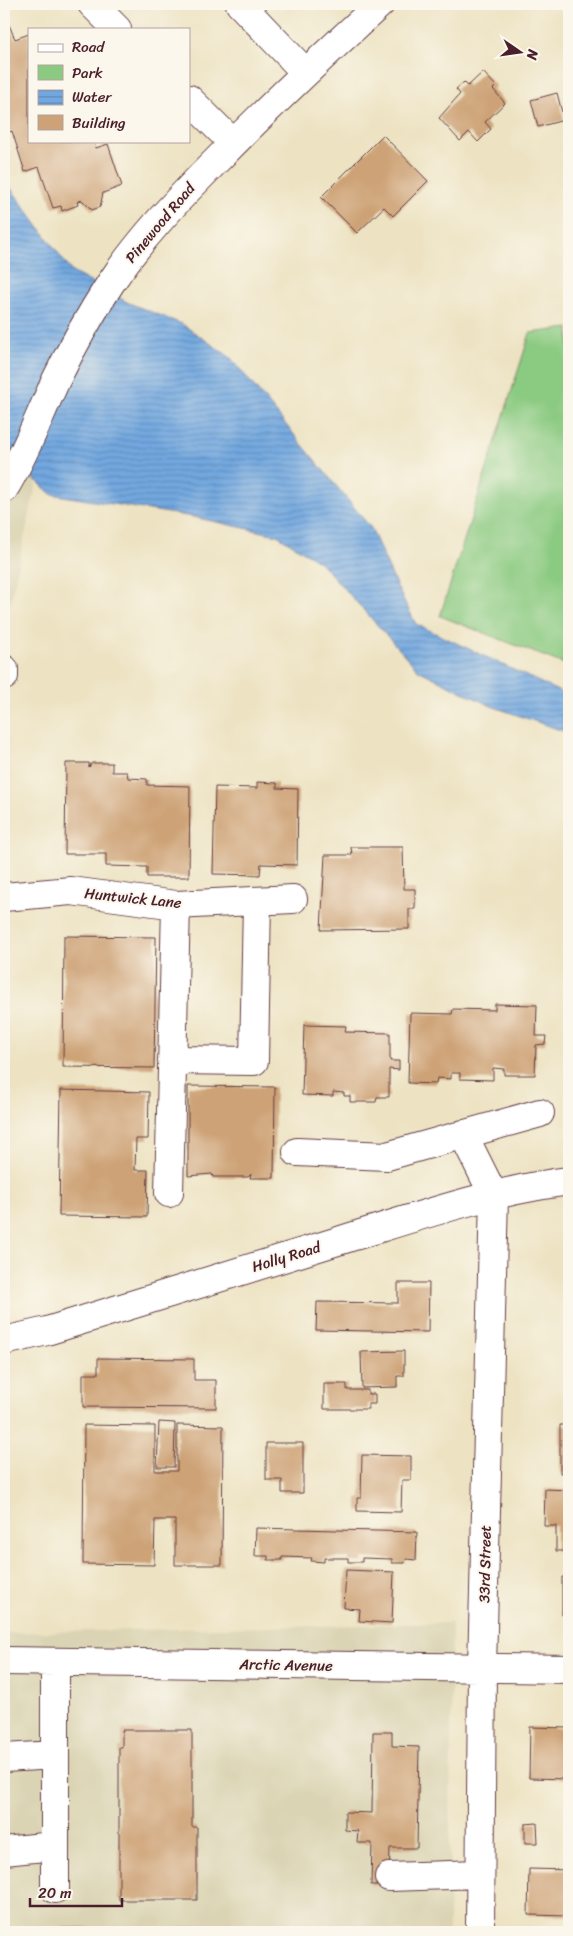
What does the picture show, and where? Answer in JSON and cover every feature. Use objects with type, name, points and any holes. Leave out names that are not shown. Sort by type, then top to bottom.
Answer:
[{"type":"street","points":[[92,4],[116,28]]},
{"type":"street","points":[[240,4],[305,72]]},
{"type":"street","name":"Pinewood Road","points":[[9,481],[74,346],[111,283],[168,209],[305,72],[380,4]]},
{"type":"street","points":[[190,100],[233,142]]},
{"type":"street","points":[[4,669],[4,676]]},
{"type":"street","name":"Huntwick Lane","points":[[4,897],[71,891],[176,905],[292,899]]},
{"type":"street","points":[[172,1060],[254,1061],[257,901]]},
{"type":"street","points":[[169,1193],[176,905]]},
{"type":"street","points":[[297,1152],[387,1156],[540,1112]]},
{"type":"street","points":[[463,1134],[494,1196]]},
{"type":"street","name":"Holly Road","points":[[4,1341],[47,1331],[410,1219],[542,1184],[569,1181]]},
{"type":"street","name":"33rd Street","points":[[480,1932],[482,1668],[494,1196]]},
{"type":"street","name":"Arctic Avenue","points":[[4,1661],[569,1669]]},
{"type":"street","points":[[55,1662],[55,1889]]},
{"type":"street","points":[[4,1758],[55,1755]]},
{"type":"street","points":[[4,1851],[54,1846]]},
{"type":"street","points":[[389,1877],[480,1874]]},
{"type":"shaded area","points":[[4,461],[37,481],[4,630]]},
{"type":"shaded area","points":[[452,1623],[449,1932],[4,1932],[4,1633]]},
{"type":"green space","points":[[569,328],[569,666],[440,616],[530,333]]},
{"type":"water","points":[[4,179],[72,272],[129,303],[182,324],[230,357],[371,528],[416,624],[569,696],[569,733],[491,706],[418,670],[320,562],[277,535],[193,517],[51,494],[37,481],[4,461]]},
{"type":"building","points":[[4,13],[15,39],[28,34],[28,142],[93,142],[96,148],[108,144],[122,186],[103,193],[100,207],[92,210],[82,200],[77,202],[78,205],[62,211],[61,206],[53,208],[39,167],[25,172],[12,131],[4,134]]},
{"type":"building","points":[[483,72],[496,86],[493,89],[505,103],[485,122],[491,129],[478,142],[469,132],[460,141],[439,118],[460,94],[456,89],[464,82],[468,86]]},
{"type":"building","points":[[557,93],[564,120],[538,127],[531,100]]},
{"type":"building","points":[[383,135],[428,181],[393,216],[384,207],[357,233],[321,197]]},
{"type":"building","points":[[66,763],[89,763],[89,767],[92,763],[112,763],[112,772],[127,772],[128,778],[147,779],[147,785],[190,786],[189,877],[147,877],[147,867],[106,866],[106,854],[65,854]]},
{"type":"building","points":[[257,782],[277,783],[277,788],[298,789],[297,865],[261,864],[260,875],[213,874],[215,787],[257,788]]},
{"type":"building","points":[[351,847],[403,847],[404,889],[415,889],[415,909],[409,909],[409,929],[321,930],[325,855],[352,855]]},
{"type":"building","points":[[64,936],[156,937],[154,1068],[63,1067]]},
{"type":"building","points":[[495,1004],[537,1005],[536,1036],[546,1036],[545,1044],[536,1045],[535,1075],[504,1075],[504,1069],[493,1068],[493,1080],[460,1079],[460,1073],[451,1073],[451,1079],[437,1078],[436,1084],[408,1083],[410,1013],[452,1014],[453,1009],[495,1010]]},
{"type":"building","points":[[304,1025],[346,1026],[345,1032],[390,1033],[390,1061],[399,1061],[399,1070],[389,1069],[389,1097],[377,1097],[376,1102],[350,1102],[350,1096],[344,1096],[344,1093],[333,1092],[333,1096],[302,1095]]},
{"type":"building","points":[[188,1086],[275,1087],[274,1178],[250,1178],[251,1174],[248,1177],[213,1177],[212,1174],[188,1176]]},
{"type":"building","points":[[61,1090],[149,1092],[148,1139],[136,1139],[135,1170],[148,1170],[147,1217],[59,1216]]},
{"type":"building","points":[[398,1283],[429,1283],[428,1332],[316,1330],[317,1302],[398,1303]]},
{"type":"building","points":[[404,1351],[404,1376],[397,1376],[397,1387],[362,1388],[361,1352]]},
{"type":"building","points":[[98,1358],[194,1359],[194,1380],[216,1380],[216,1408],[83,1407],[83,1374],[98,1374]]},
{"type":"building","points":[[324,1384],[347,1384],[347,1390],[368,1390],[368,1394],[375,1394],[375,1404],[368,1404],[368,1409],[324,1409]]},
{"type":"building","points":[[159,1422],[175,1423],[174,1467],[157,1467]]},
{"type":"building","points":[[84,1425],[155,1426],[155,1471],[177,1471],[177,1425],[223,1426],[222,1565],[175,1565],[175,1520],[155,1520],[154,1565],[83,1564]]},
{"type":"building","points":[[560,1425],[569,1425],[569,1473],[560,1473]]},
{"type":"building","points":[[266,1443],[303,1443],[303,1493],[282,1493],[282,1480],[266,1480]]},
{"type":"building","points":[[362,1455],[411,1456],[411,1480],[402,1480],[401,1512],[357,1511],[357,1498],[361,1498]]},
{"type":"building","points":[[545,1489],[569,1490],[569,1551],[556,1551],[556,1526],[544,1526]]},
{"type":"building","points":[[256,1528],[417,1532],[416,1560],[406,1559],[405,1563],[392,1563],[392,1559],[362,1558],[362,1562],[348,1562],[348,1558],[324,1558],[324,1562],[311,1561],[312,1558],[282,1557],[282,1560],[268,1560],[268,1556],[255,1556]]},
{"type":"building","points":[[346,1570],[394,1572],[392,1623],[359,1621],[360,1609],[344,1608]]},
{"type":"building","points":[[562,1577],[569,1577],[569,1615],[562,1615]]},
{"type":"building","points":[[530,1727],[569,1728],[569,1779],[529,1778]]},
{"type":"building","points":[[122,1730],[192,1730],[192,1827],[197,1827],[197,1900],[119,1900],[119,1747],[122,1747]]},
{"type":"building","points":[[373,1732],[392,1732],[392,1746],[419,1747],[417,1848],[390,1848],[389,1885],[371,1885],[372,1843],[357,1843],[358,1831],[345,1830],[345,1812],[372,1813]]},
{"type":"building","points":[[537,1823],[538,1843],[525,1843],[525,1824]]},
{"type":"building","points":[[529,1869],[569,1870],[569,1916],[528,1915]]},
{"type":"building","points":[[53,1928],[247,1930],[247,1932],[53,1932]]}]
